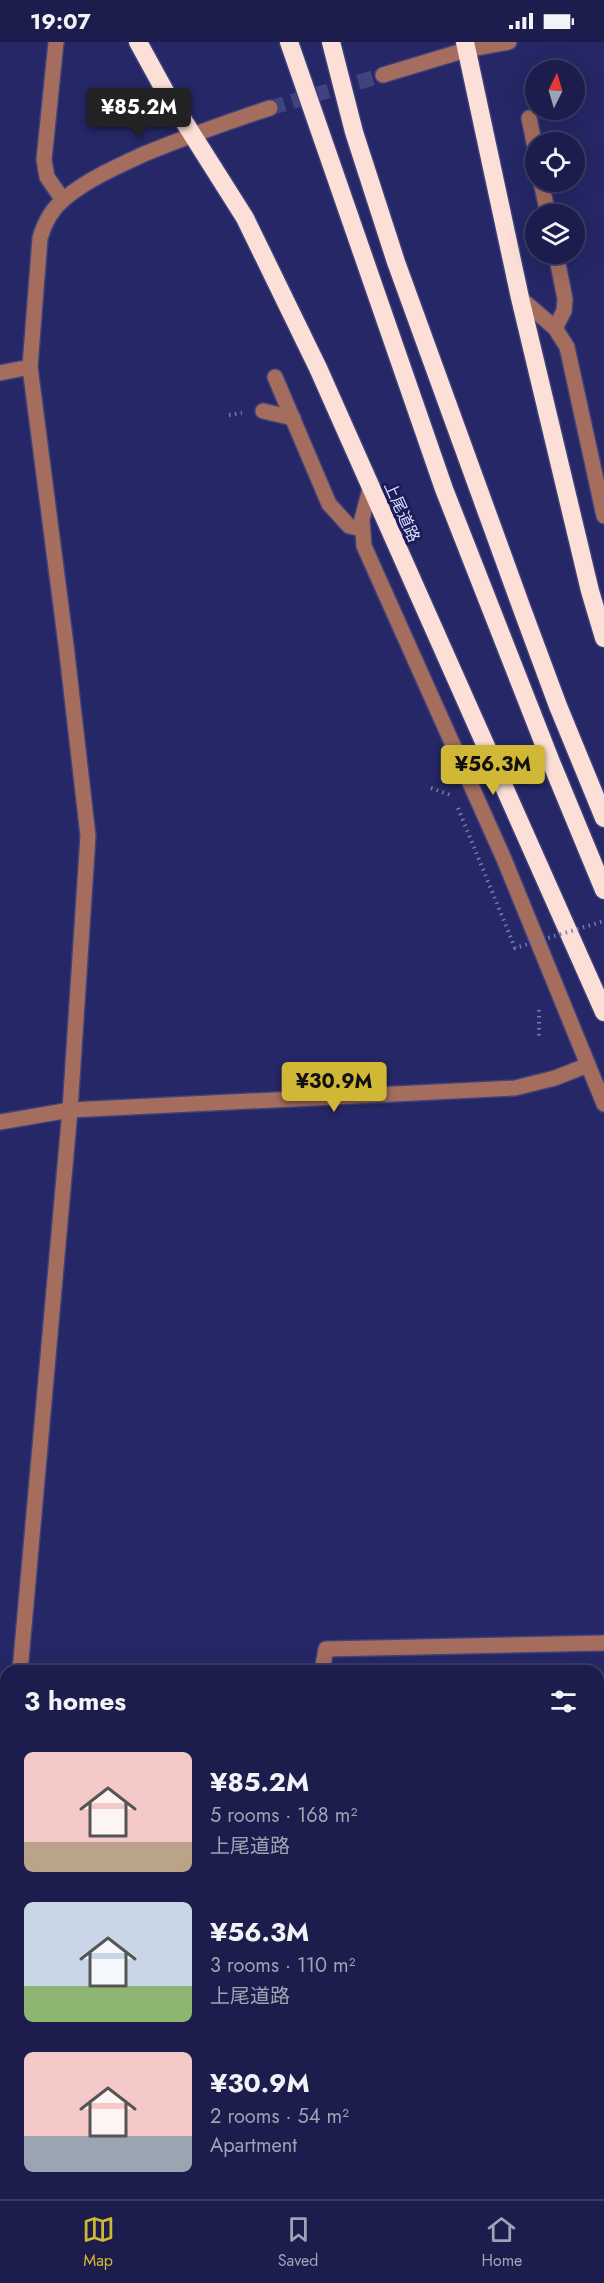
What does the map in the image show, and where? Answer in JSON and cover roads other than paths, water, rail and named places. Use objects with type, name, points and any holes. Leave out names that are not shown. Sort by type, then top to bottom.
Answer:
[{"type":"highway","name":"上尾道路","points":[[138,42],[165,93],[245,218],[318,368],[604,1012]]},
{"type":"highway","points":[[290,42],[444,489],[604,890]]},
{"type":"highway","points":[[331,42],[354,132],[399,273],[550,685],[604,818]]},
{"type":"highway","points":[[466,46],[520,298],[590,591],[604,638]]},
{"type":"street","points":[[56,42],[44,160],[47,177],[63,200]]},
{"type":"street","points":[[383,75],[466,46],[510,42]]},
{"type":"street","points":[[21,1665],[70,1110],[88,836],[30,367],[40,238],[44,225],[63,200],[109,170],[193,134],[270,108]]},
{"type":"street","points":[[555,328],[564,311],[565,299],[558,264]]},
{"type":"street","points":[[520,298],[555,328],[567,347],[604,516]]},
{"type":"street","points":[[0,373],[30,367]]},
{"type":"street","points":[[276,377],[329,504],[348,526],[362,529]]},
{"type":"street","points":[[263,411],[293,418]]},
{"type":"street","points":[[370,489],[362,519],[364,546],[504,859],[604,1104]]},
{"type":"street","points":[[0,1122],[70,1110],[515,1088],[555,1078],[588,1065]]},
{"type":"street","points":[[323,1665],[326,1649],[604,1643]]},
{"type":"tunnel","points":[[270,108],[383,75]]}]
